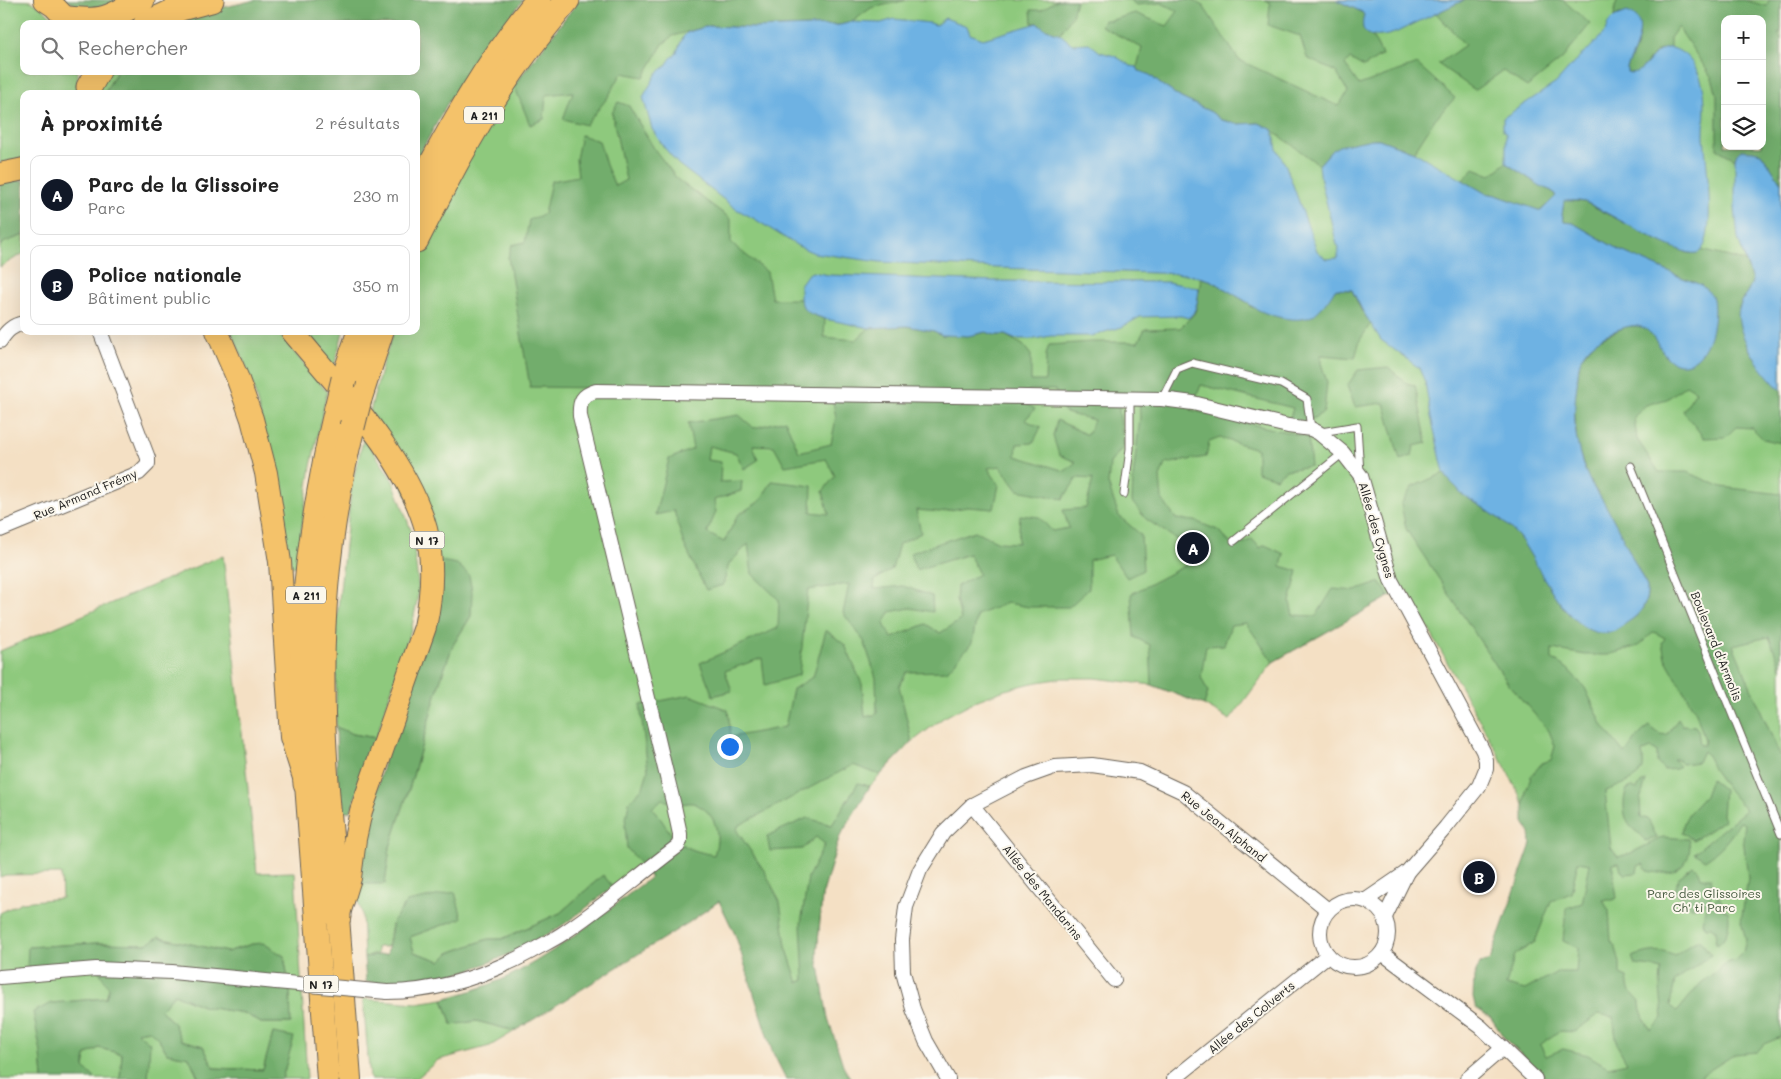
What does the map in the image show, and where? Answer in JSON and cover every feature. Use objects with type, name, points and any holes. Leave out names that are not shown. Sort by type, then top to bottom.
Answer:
[{"type":"highway","points":[[45,0],[68,20]]},
{"type":"highway","points":[[101,20],[115,15],[142,0]]},
{"type":"highway","points":[[155,20],[181,8],[211,0]]},
{"type":"highway","name":"A 211","points":[[420,186],[470,95],[518,25],[538,0]]},
{"type":"highway","name":"A 211","points":[[420,232],[461,153],[499,89],[566,0]]},
{"type":"highway","points":[[0,174],[20,170]]},
{"type":"highway","name":"N 17","points":[[219,335],[237,377],[252,419],[266,474],[280,562],[291,737],[306,784],[328,1079]]},
{"type":"highway","name":"N 17","points":[[295,335],[369,425],[400,469],[416,500],[426,530],[430,560],[430,604],[425,627],[361,811],[350,878],[338,917],[350,1079]]},
{"type":"highway","name":"A 211","points":[[338,917],[324,746],[322,638],[335,509],[352,427],[352,389],[359,335]]},
{"type":"highway","name":"A 211","points":[[306,784],[302,710],[302,663],[309,559],[322,475],[337,408],[352,389],[379,335]]},
{"type":"street","points":[[0,341],[7,330],[20,324]]},
{"type":"street","name":"Rue Armand Frémy","points":[[0,530],[139,473],[148,464],[148,458],[102,335]]},
{"type":"street","points":[[0,977],[96,969],[172,972],[387,992],[409,992],[440,987],[466,981],[506,965],[562,934],[678,846],[680,841],[676,815],[580,416],[579,404],[583,397],[596,390],[1045,398],[1162,398],[1193,403],[1315,431]]},
{"type":"street","name":"Allée des Cygnes","points":[[1315,431],[1343,453],[1361,476],[1391,580],[1486,760],[1486,769],[1478,786],[1446,827],[1407,872],[1366,900]]},
{"type":"street","name":"Rue Jean Alphand","points":[[948,1079],[926,1041],[913,1009],[903,972],[902,940],[906,907],[920,870],[943,833],[972,805],[1026,777],[1054,767],[1092,766],[1140,772],[1183,792],[1328,910]]},
{"type":"street","name":"Allée des Mandarins","points":[[972,805],[1114,980]]},
{"type":"street","name":"Allée des Cygnes","points":[[1385,917],[1407,872]]},
{"type":"street","points":[[1352,898],[1366,900],[1378,907],[1385,917],[1389,929],[1388,942],[1382,953],[1371,963],[1356,967],[1341,964],[1328,955],[1322,945],[1320,933],[1322,921],[1328,910],[1339,902],[1352,898]]},
{"type":"street","points":[[1382,953],[1473,1021],[1536,1079]]},
{"type":"street","name":"Allée des Colverts","points":[[1174,1079],[1328,955]]},
{"type":"street","points":[[1467,1079],[1504,1048]]},
{"type":"lane","points":[[1162,398],[1177,369],[1192,363],[1281,384],[1306,399],[1315,431],[1357,426],[1361,476]]},
{"type":"lane","points":[[1124,494],[1130,449],[1130,398]]},
{"type":"lane","points":[[1234,541],[1343,453]]},
{"type":"lane","name":"Boulevard d'Armolis","points":[[1631,466],[1781,834]]},
{"type":"green space","points":[[0,0],[31,1],[45,10],[55,20],[20,20],[20,75],[78,75],[77,90],[20,90],[20,159],[0,163]]},
{"type":"green space","points":[[65,0],[119,0],[97,8],[86,8]]},
{"type":"green space","points":[[255,0],[523,0],[447,104],[420,154],[420,90],[106,90],[115,75],[420,75],[420,20],[174,20]]},
{"type":"green space","name":"Parc des Glissoires Ch' ti Parc","points":[[579,0],[1781,0],[1781,1079],[1546,1079],[1505,1039],[1491,1018],[1536,829],[1507,770],[1407,590],[1389,597],[1273,662],[1230,720],[1204,705],[1152,685],[1095,678],[1063,678],[1005,690],[975,701],[943,718],[912,742],[870,786],[839,838],[822,896],[817,954],[804,980],[798,983],[735,934],[719,901],[688,923],[641,866],[613,887],[602,876],[560,913],[502,939],[488,939],[449,953],[441,961],[414,952],[410,937],[462,918],[393,921],[387,947],[377,947],[377,954],[364,957],[362,913],[358,901],[358,884],[385,883],[390,847],[410,786],[440,681],[453,645],[471,616],[435,560],[370,412],[393,335],[420,335],[420,256],[467,160],[514,85]]},
{"type":"green space","points":[[579,0],[908,0],[871,8],[852,22],[840,25],[755,28],[709,26],[673,36],[663,44],[644,77],[622,73],[608,97],[586,125],[563,119],[573,92],[546,95],[544,119],[530,125],[514,85]]},
{"type":"green space","points":[[1057,0],[1076,0],[1072,16],[1060,34],[1043,28],[1038,23],[1032,23],[1031,10],[1041,10]]},
{"type":"green space","points":[[1130,0],[1192,0],[1203,6],[1239,60],[1338,106],[1348,92],[1336,72],[1307,58],[1300,36],[1268,25],[1270,3],[1265,0],[1336,0],[1362,12],[1364,15],[1363,27],[1368,35],[1373,37],[1382,55],[1364,67],[1350,59],[1345,65],[1359,85],[1417,64],[1455,98],[1435,119],[1414,152],[1379,139],[1372,139],[1332,150],[1319,165],[1272,130],[1259,123],[1239,124],[1221,120],[1211,112],[1181,98],[1150,75],[1139,71],[1137,67],[1142,48],[1101,26],[1104,20],[1112,20],[1135,13],[1167,26],[1178,11],[1161,3],[1136,5]]},
{"type":"green space","points":[[1464,0],[1563,0],[1590,24],[1562,59],[1527,87],[1503,71],[1475,90],[1438,64],[1465,45],[1436,13]]},
{"type":"green space","points":[[1618,0],[1744,0],[1767,6],[1769,0],[1781,0],[1781,30],[1778,35],[1781,38],[1781,183],[1761,153],[1736,155],[1735,159],[1717,149],[1717,94],[1712,78],[1678,27],[1670,38],[1670,49],[1658,51],[1641,70],[1632,73],[1627,72],[1627,68],[1638,40],[1639,26],[1632,14],[1619,14],[1614,17]]},
{"type":"green space","points":[[104,75],[115,75],[106,90],[98,90]]},
{"type":"green space","points":[[618,102],[629,106],[655,150],[678,180],[731,219],[731,243],[767,272],[772,299],[800,299],[810,312],[825,319],[824,337],[856,340],[869,328],[879,326],[907,326],[934,331],[942,335],[986,332],[995,335],[1005,335],[1023,345],[1031,355],[1031,381],[1045,381],[1046,355],[1049,345],[1091,342],[1138,342],[1145,329],[1180,328],[1194,314],[1201,278],[1210,280],[1247,302],[1251,307],[1311,316],[1335,289],[1352,290],[1361,310],[1371,323],[1360,340],[1355,358],[1321,355],[1321,363],[1327,382],[1324,412],[1303,424],[1289,421],[1293,408],[1201,385],[1191,410],[1308,437],[1311,466],[1286,470],[1276,478],[1257,472],[1257,449],[1220,438],[1209,442],[1206,457],[1165,464],[1160,477],[1162,499],[1176,519],[1195,521],[1220,531],[1234,548],[1252,539],[1260,548],[1265,545],[1284,554],[1281,566],[1298,571],[1290,602],[1293,615],[1316,616],[1333,589],[1355,591],[1381,582],[1389,597],[1273,662],[1246,623],[1231,625],[1224,645],[1206,646],[1201,677],[1208,692],[1204,705],[1152,685],[1150,645],[1134,637],[1131,594],[1192,562],[1176,539],[1146,519],[1132,502],[1140,417],[1139,396],[1120,395],[1119,412],[1124,446],[1110,463],[1108,484],[1119,516],[1141,535],[1143,570],[1127,578],[1111,555],[1089,560],[1089,589],[1069,607],[1029,607],[1007,603],[977,615],[972,643],[947,671],[907,672],[899,686],[912,742],[880,775],[853,765],[738,826],[737,831],[765,872],[780,902],[786,946],[798,983],[804,980],[801,924],[808,877],[825,844],[816,837],[802,849],[770,851],[767,836],[807,818],[832,825],[858,783],[870,786],[839,838],[822,896],[817,954],[828,1018],[844,1068],[851,1079],[786,1079],[772,1051],[735,934],[719,901],[688,923],[515,1031],[476,1021],[452,1025],[443,999],[501,980],[519,971],[586,927],[651,877],[627,848],[625,825],[629,802],[643,787],[648,771],[640,705],[690,695],[728,710],[731,737],[785,727],[793,689],[813,677],[826,630],[845,645],[862,684],[865,717],[877,714],[876,678],[864,641],[843,613],[849,584],[808,590],[799,675],[765,685],[762,658],[725,671],[732,691],[713,696],[700,663],[778,628],[779,600],[752,574],[748,544],[729,564],[723,585],[706,590],[683,542],[674,511],[655,515],[669,459],[693,449],[688,423],[739,415],[754,428],[785,420],[799,452],[831,444],[836,418],[831,391],[530,387],[508,257],[512,245],[525,242],[529,220],[544,214],[551,181],[578,176],[576,159],[581,135],[599,141],[615,186],[626,180],[612,113]],"holes":[[[1029,390],[1055,390],[1065,413],[1094,420],[1087,435],[1057,420],[1053,436],[1059,455],[1076,462],[1065,471],[1016,456],[1017,444],[1033,443],[1041,427],[1025,420],[1035,409],[1027,404]],[[753,445],[774,446],[785,466],[826,459],[835,476],[823,491],[829,514],[811,512],[812,486],[772,481],[760,501],[738,515],[724,542],[707,533],[716,512],[714,500],[741,491],[742,481],[720,482],[721,462],[707,460],[709,446],[736,453],[744,469],[758,460]],[[1000,466],[1018,490],[1063,499],[1077,478],[1093,479],[1086,508],[1063,510],[1069,528],[1052,531],[1039,517],[1020,515],[1018,543],[999,542],[975,531],[910,553],[916,570],[969,554],[979,574],[957,586],[956,600],[961,620],[940,633],[926,624],[892,638],[884,624],[890,612],[910,608],[933,612],[932,596],[903,586],[874,589],[875,580],[892,569],[899,544],[921,533],[916,510],[939,512],[967,507],[994,509],[999,485],[988,468]],[[662,799],[675,804],[693,803],[701,807],[715,824],[717,839],[714,855],[697,851],[682,844],[670,833],[652,808]]]},
{"type":"green space","points":[[1506,163],[1542,187],[1552,191],[1556,197],[1540,211],[1496,195],[1485,193],[1462,181],[1474,168],[1491,175]]},
{"type":"green space","points":[[20,180],[20,236],[0,246],[0,182]]},
{"type":"green space","points":[[1564,200],[1585,202],[1657,240],[1688,253],[1696,253],[1701,250],[1745,261],[1752,280],[1751,286],[1739,307],[1746,344],[1753,356],[1781,390],[1781,443],[1763,439],[1752,428],[1736,427],[1726,437],[1704,438],[1683,411],[1696,391],[1686,385],[1667,399],[1646,405],[1634,417],[1637,439],[1659,472],[1687,472],[1722,487],[1781,494],[1781,668],[1769,637],[1733,645],[1781,758],[1781,1037],[1764,1044],[1757,1052],[1735,1054],[1696,1079],[1548,1079],[1505,1039],[1491,1018],[1476,1008],[1473,998],[1474,977],[1480,963],[1490,960],[1531,844],[1530,833],[1524,822],[1526,791],[1531,776],[1542,763],[1551,760],[1555,746],[1549,731],[1509,685],[1406,529],[1401,504],[1412,487],[1444,473],[1460,493],[1498,518],[1518,536],[1550,589],[1570,615],[1580,624],[1595,631],[1633,619],[1643,607],[1647,587],[1606,506],[1588,478],[1577,445],[1574,405],[1580,359],[1595,341],[1627,326],[1637,326],[1645,328],[1653,334],[1666,357],[1686,364],[1698,357],[1703,351],[1713,321],[1712,311],[1701,285],[1621,251],[1573,223],[1564,222],[1562,215]],"holes":[[[1654,632],[1665,638],[1662,643],[1665,658],[1696,713],[1705,740],[1704,745],[1700,745],[1698,730],[1695,726],[1682,725],[1678,719],[1667,735],[1660,734],[1649,726],[1639,735],[1625,754],[1603,726],[1585,688],[1568,669],[1552,659],[1552,649],[1585,655],[1608,655],[1638,646]],[[1651,748],[1657,751],[1657,763],[1664,770],[1676,769],[1680,766],[1673,759],[1678,759],[1682,764],[1698,762],[1703,751],[1722,782],[1746,810],[1694,853],[1705,860],[1725,843],[1740,822],[1745,824],[1743,838],[1748,878],[1741,921],[1746,940],[1743,952],[1735,960],[1725,964],[1700,984],[1677,1012],[1670,1005],[1675,981],[1711,955],[1700,940],[1674,956],[1659,951],[1632,957],[1635,965],[1661,970],[1660,988],[1663,1018],[1651,1030],[1642,1013],[1640,1002],[1629,990],[1627,978],[1620,975],[1620,963],[1616,948],[1611,941],[1609,911],[1603,900],[1617,898],[1613,864],[1619,863],[1621,871],[1625,874],[1637,873],[1638,866],[1643,864],[1647,871],[1668,873],[1679,869],[1683,865],[1689,856],[1690,845],[1688,839],[1663,837],[1631,853],[1618,857],[1611,848],[1605,791],[1627,782],[1641,772],[1643,768],[1642,752]],[[1578,862],[1590,864],[1582,903],[1566,908],[1563,941],[1578,948],[1576,972],[1557,972],[1525,990],[1506,985],[1515,955],[1535,942],[1551,901],[1571,893]],[[1598,1014],[1613,1017],[1617,1045],[1627,1063],[1608,1067],[1588,1055],[1563,1049],[1546,1056],[1540,1045],[1559,1031],[1575,1032]]]},
{"type":"green space","points":[[20,236],[20,255],[0,267],[0,246]]},
{"type":"green space","points":[[233,335],[280,335],[327,392],[311,466],[296,566],[291,567],[279,492],[252,381]]},
{"type":"green space","points":[[302,335],[342,335],[333,370]]},
{"type":"green space","points":[[1388,367],[1406,383],[1415,385],[1427,443],[1414,446],[1412,456],[1400,460],[1384,403],[1355,407],[1347,386],[1358,370]]},
{"type":"green space","points":[[364,437],[393,481],[412,533],[419,591],[412,626],[376,738],[353,734],[336,727],[336,626],[352,483]]},
{"type":"green space","points":[[223,555],[257,873],[295,872],[307,1079],[282,1079],[292,1042],[273,1033],[263,1070],[214,1068],[203,1046],[181,1040],[174,1024],[161,1010],[174,994],[205,1007],[244,1013],[261,1023],[290,1023],[290,991],[284,956],[252,944],[227,952],[159,937],[146,944],[97,943],[28,947],[95,963],[109,988],[106,998],[52,1003],[41,1053],[43,1079],[0,1079],[0,913],[22,902],[62,898],[61,874],[6,875],[0,877],[0,651]]},
{"type":"green space","points":[[435,560],[457,564],[469,575],[472,592],[471,616],[453,645],[440,681],[410,786],[390,847],[385,884],[358,884],[361,852]]},
{"type":"green space","points":[[336,727],[353,734],[376,738],[351,811],[341,812],[337,777]]},
{"type":"green space","points":[[1711,779],[1724,790],[1722,815],[1724,820],[1693,840],[1682,832],[1684,822],[1689,813],[1705,796]]},
{"type":"green space","points":[[1646,781],[1640,800],[1641,817],[1648,819],[1657,838],[1645,841],[1628,823],[1624,803],[1627,789],[1632,787],[1637,789],[1640,784]]},
{"type":"green space","name":"Parc des Glissoires Ch' ti Parc","points":[[1693,866],[1699,871],[1701,878],[1711,878],[1712,890],[1710,899],[1707,902],[1703,905],[1691,907],[1686,900],[1675,892],[1678,878]]},
{"type":"green space","points":[[603,875],[613,887],[555,930],[511,953],[488,963],[440,978],[416,982],[366,982],[364,957],[387,954],[393,921],[407,902],[455,892],[462,918],[410,937],[414,952],[441,961],[449,953],[488,939],[502,939],[560,913]]},
{"type":"green space","points":[[1719,897],[1723,904],[1722,908],[1728,911],[1729,920],[1723,940],[1715,945],[1716,931],[1711,927],[1706,927],[1702,922],[1706,906]]},
{"type":"green space","points":[[159,937],[227,952],[252,944],[263,943],[284,956],[290,991],[291,1023],[261,1023],[244,1013],[205,1007],[174,994],[161,1010],[174,1024],[181,1040],[203,1046],[214,1068],[263,1070],[273,1033],[294,1037],[282,1079],[199,1079],[189,1057],[167,1053],[159,1039],[149,1030],[137,1032],[150,1043],[148,1079],[120,1079],[122,1054],[99,1048],[86,1055],[84,1068],[96,1079],[43,1079],[41,1053],[33,1012],[52,1003],[106,998],[109,988],[94,963],[27,969],[28,947],[97,943],[146,944]]},
{"type":"green space","points":[[363,999],[417,1003],[443,999],[452,1025],[476,1021],[515,1031],[490,1046],[438,1060],[416,1079],[370,1079]]},
{"type":"green space","points":[[150,1030],[159,1039],[167,1053],[189,1057],[199,1079],[148,1079],[147,1065],[136,1032]]},
{"type":"green space","points":[[99,1048],[122,1054],[120,1079],[96,1079],[84,1069],[86,1055]]},
{"type":"water","points":[[1336,0],[1464,0],[1397,32],[1374,36],[1365,32],[1363,26],[1364,15],[1362,12]]},
{"type":"water","points":[[1627,12],[1634,16],[1640,29],[1627,72],[1634,73],[1640,70],[1658,53],[1664,49],[1672,48],[1688,58],[1701,79],[1704,89],[1705,109],[1704,136],[1709,199],[1708,234],[1704,247],[1697,253],[1688,253],[1643,233],[1585,202],[1579,201],[1564,201],[1562,215],[1564,222],[1573,223],[1621,251],[1701,285],[1712,295],[1714,314],[1713,325],[1706,346],[1693,361],[1684,364],[1675,363],[1662,351],[1652,335],[1645,329],[1637,326],[1619,329],[1600,338],[1584,353],[1580,362],[1575,420],[1580,455],[1590,481],[1606,506],[1647,587],[1645,603],[1640,612],[1633,619],[1612,632],[1596,632],[1582,626],[1569,614],[1518,536],[1498,518],[1460,493],[1448,479],[1444,473],[1425,382],[1419,368],[1381,340],[1352,290],[1335,289],[1325,304],[1312,316],[1288,319],[1260,311],[1210,280],[1186,274],[880,262],[814,253],[798,246],[736,209],[678,164],[652,129],[643,97],[657,73],[676,54],[683,37],[688,32],[709,26],[755,28],[840,25],[852,22],[881,23],[894,19],[936,25],[945,18],[967,26],[970,34],[983,39],[1038,23],[1044,28],[1060,34],[1072,44],[1089,43],[1100,52],[1115,56],[1131,66],[1137,67],[1139,71],[1150,75],[1181,98],[1211,112],[1221,120],[1239,124],[1259,123],[1273,130],[1277,149],[1286,166],[1317,251],[1326,259],[1338,258],[1338,249],[1321,181],[1319,165],[1332,150],[1339,146],[1379,139],[1414,152],[1485,193],[1541,211],[1556,196],[1552,191],[1542,187],[1506,163],[1506,134],[1503,130],[1503,118],[1556,83],[1605,32],[1608,23],[1614,17]]},
{"type":"water","points":[[1741,150],[1761,153],[1781,183],[1781,390],[1766,375],[1751,352],[1745,341],[1738,318],[1740,305],[1750,288],[1752,280],[1738,239],[1735,209],[1736,155]]},
{"type":"water","points":[[812,272],[829,275],[997,281],[1167,282],[1199,288],[1195,309],[1188,318],[1181,316],[1140,317],[1122,327],[1091,336],[1051,336],[1035,339],[1014,339],[1005,335],[995,335],[986,332],[968,336],[942,335],[934,331],[907,326],[869,328],[825,319],[811,314],[804,309],[800,299],[800,285],[807,275]]},
{"type":"place","name":"Parc de la Glissoire","points":[[1193,548]]},
{"type":"place","name":"Police nationale","points":[[1479,877]]}]
